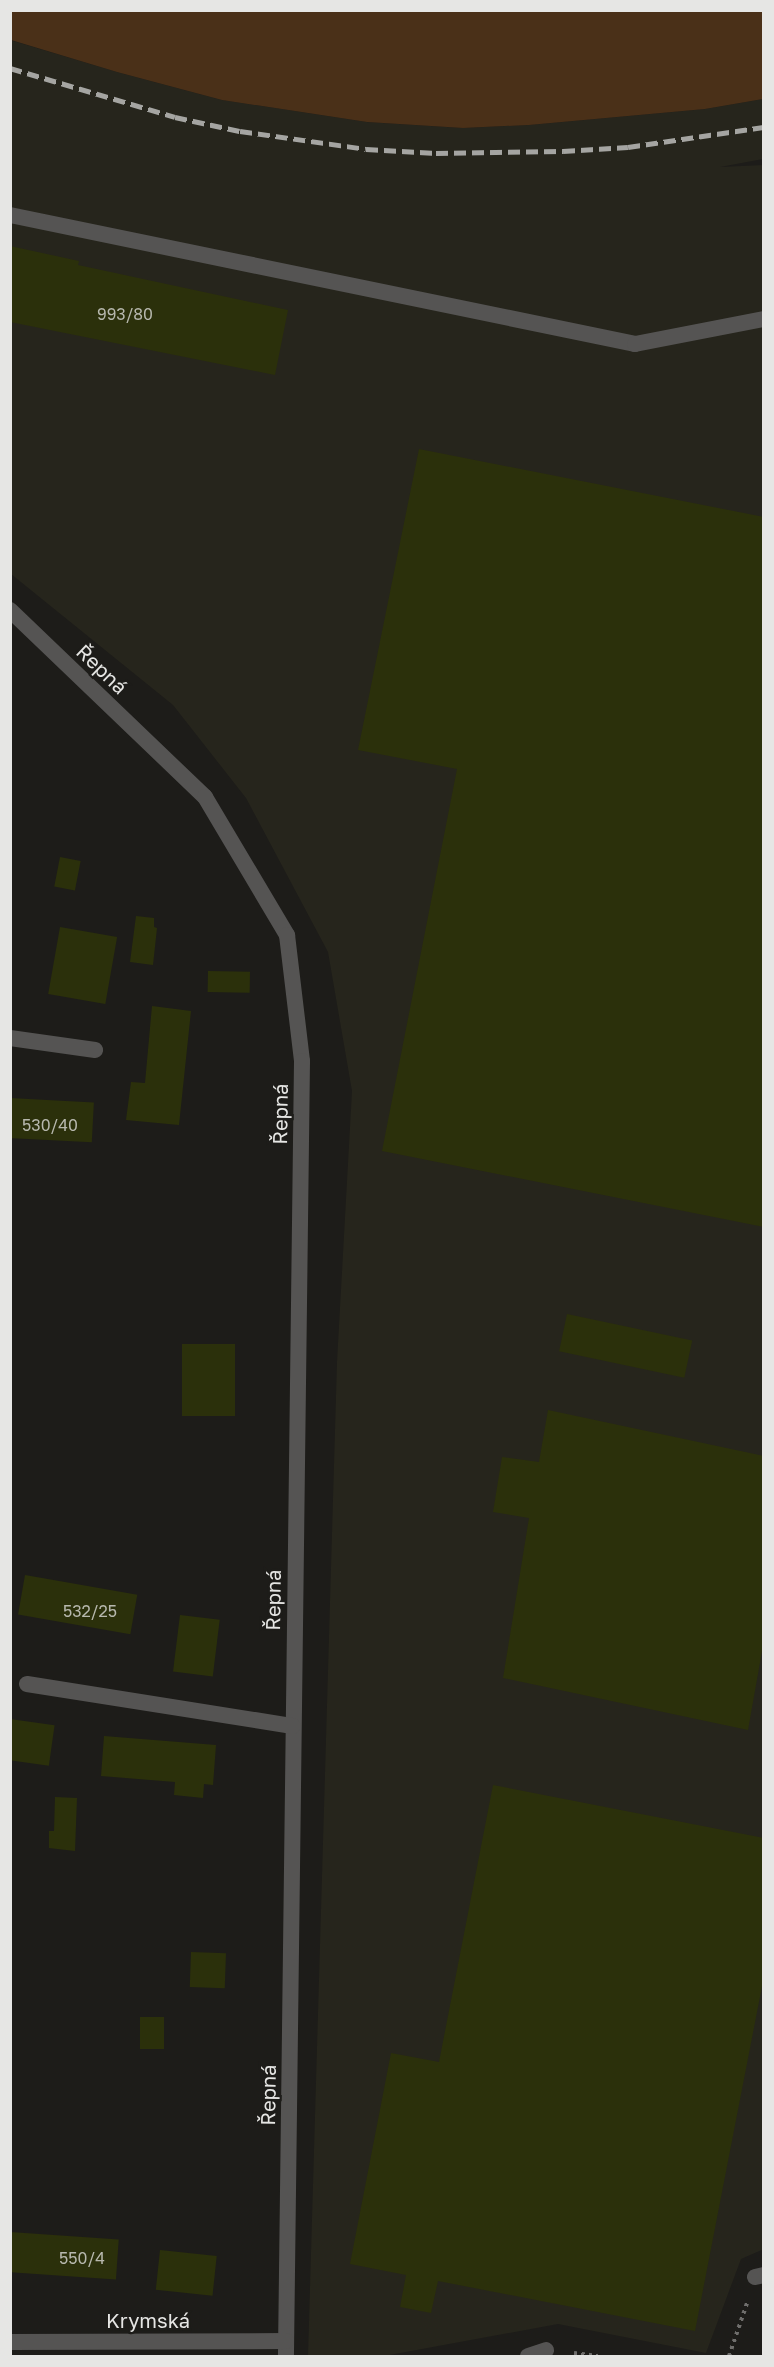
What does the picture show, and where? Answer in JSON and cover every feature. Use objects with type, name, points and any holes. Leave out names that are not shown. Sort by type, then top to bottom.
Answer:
[{"type":"street","points":[[10,215],[635,344],[764,319]]},
{"type":"street","name":"Řepná","points":[[10,610],[205,797],[287,935],[302,1061],[286,2349]]},
{"type":"street","points":[[10,1038],[95,1050]]},
{"type":"street","points":[[27,1684],[293,1725]]},
{"type":"street","name":"Krymská","points":[[10,2342],[286,2349]]},
{"type":"street","points":[[528,2356],[546,2350]]},
{"type":"path","points":[[729,2356],[759,2276]]},
{"type":"shaded area","points":[[10,11],[763,11],[763,99],[705,109],[529,125],[463,128],[367,122],[222,100],[11,40]]},
{"type":"shaded area","points":[[10,40],[222,100],[367,122],[463,128],[529,125],[705,109],[763,99],[763,159],[720,167],[764,165],[764,2249],[741,2259],[706,2353],[558,2324],[384,2356],[308,2356],[337,1362],[352,1091],[328,952],[246,798],[173,705],[11,574]]},
{"type":"building","points":[[10,246],[79,261],[78,265],[288,310],[275,375],[10,322]]},
{"type":"building","points":[[419,449],[764,517],[764,1227],[382,1151],[457,769],[358,750]]},
{"type":"building","points":[[60,857],[81,861],[75,890],[54,886]]},
{"type":"building","points":[[136,916],[154,918],[154,927],[157,928],[153,965],[130,962]]},
{"type":"building","points":[[60,927],[117,937],[105,1004],[48,994]]},
{"type":"building","points":[[208,971],[250,972],[250,993],[208,992]]},
{"type":"building","points":[[152,1006],[191,1011],[179,1125],[126,1120],[131,1082],[145,1083]]},
{"type":"building","points":[[10,1098],[94,1102],[92,1142],[10,1138]]},
{"type":"building","points":[[567,1314],[692,1341],[684,1378],[559,1351]]},
{"type":"building","points":[[182,1344],[235,1344],[235,1416],[182,1416]]},
{"type":"building","points":[[548,1410],[764,1456],[764,1640],[748,1730],[503,1678],[529,1518],[493,1512],[502,1457],[539,1462]]},
{"type":"building","points":[[25,1575],[137,1595],[130,1634],[18,1614]]},
{"type":"building","points":[[180,1615],[220,1620],[213,1676],[173,1672]]},
{"type":"building","points":[[10,1719],[55,1725],[49,1766],[10,1760]]},
{"type":"building","points":[[104,1736],[216,1745],[213,1785],[204,1784],[203,1798],[174,1795],[175,1782],[101,1776]]},
{"type":"building","points":[[493,1785],[764,1838],[764,1976],[695,2331],[438,2281],[431,2313],[400,2307],[406,2275],[350,2264],[391,2053],[439,2062]]},
{"type":"building","points":[[55,1797],[77,1798],[75,1851],[49,1848],[49,1831],[54,1831]]},
{"type":"building","points":[[191,1952],[226,1953],[225,1988],[190,1987]]},
{"type":"building","points":[[140,2017],[164,2017],[164,2049],[140,2049]]},
{"type":"building","points":[[10,2232],[119,2240],[116,2280],[10,2272]]},
{"type":"building","points":[[160,2250],[217,2256],[213,2296],[156,2290]]},
{"type":"railway","points":[[10,68],[175,117],[240,131],[366,149],[436,153],[563,151],[628,147],[764,127]]}]
